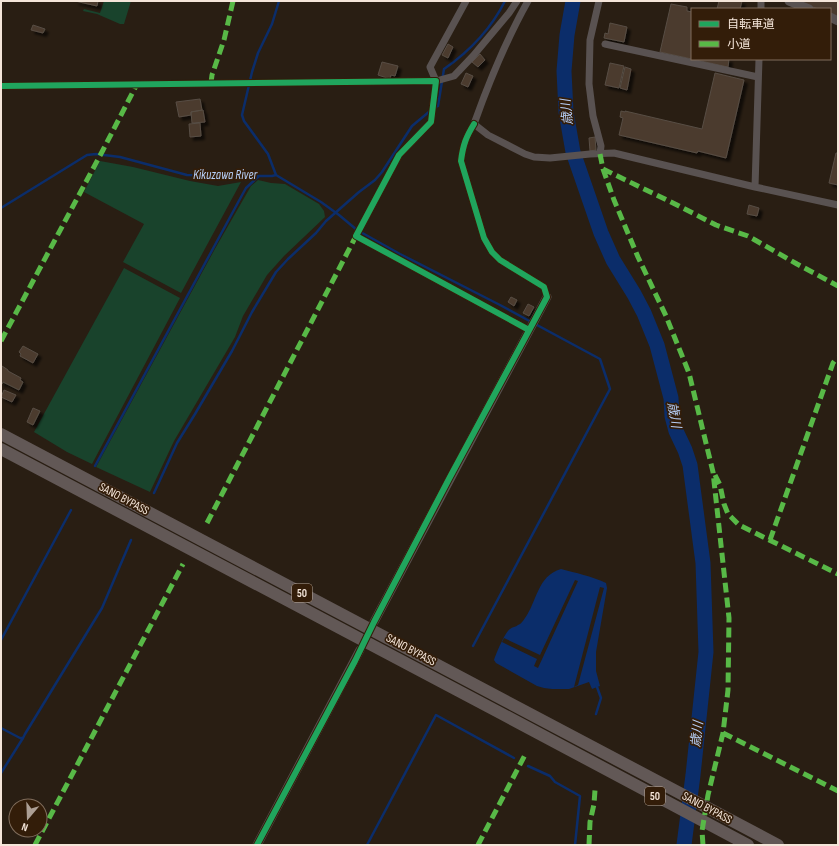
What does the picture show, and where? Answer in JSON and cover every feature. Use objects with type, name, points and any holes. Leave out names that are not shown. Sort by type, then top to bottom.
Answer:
[{"type":"highway","name":"SANO BYPASS","points":[[1,434],[778,845]]},
{"type":"highway","name":"SANO BYPASS","points":[[1,449],[748,845]]},
{"type":"street","points":[[466,1],[430,67],[437,81],[432,122],[399,155],[356,236],[529,330]]},
{"type":"street","points":[[1,86],[437,81],[454,76],[509,13],[517,1]]},
{"type":"street","points":[[374,622],[547,296],[544,287],[500,260],[492,252],[484,238],[461,161],[462,148],[466,136],[474,124],[502,52],[528,1]]},
{"type":"street","points":[[599,1],[590,40],[589,84],[593,116],[601,146],[600,154]]},
{"type":"street","points":[[789,1],[806,8]]},
{"type":"street","points":[[605,44],[758,77]]},
{"type":"street","points":[[755,187],[759,60]]},
{"type":"street","points":[[474,124],[488,136],[534,157],[550,158],[614,153],[755,187],[838,205]]},
{"type":"street","points":[[257,845],[360,650]]},
{"type":"green space","points":[[104,1],[131,1],[124,24],[120,24],[97,14],[83,11],[84,9],[100,13]]},
{"type":"green space","points":[[100,161],[218,186],[241,182],[181,293],[123,262],[144,224],[84,192]]},
{"type":"green space","points":[[258,180],[285,184],[319,204],[324,211],[325,217],[284,256],[267,275],[243,316],[235,337],[174,441],[150,492],[96,467],[216,247],[251,186]]},
{"type":"green space","points":[[124,268],[180,298],[92,464],[67,452],[34,432]]},
{"type":"water","points":[[561,569],[606,583],[607,588],[596,652],[596,671],[600,686],[592,689],[589,682],[569,689],[552,689],[537,686],[496,663],[494,660],[508,631],[520,624],[529,612],[542,583],[553,572]]},
{"type":"pier","points":[[575,580],[578,581],[538,668],[534,666],[537,659],[502,642],[504,638],[540,655]]},
{"type":"pier","points":[[600,587],[604,588],[578,685],[574,687]]},
{"type":"building","points":[[75,1],[98,1],[97,6]]},
{"type":"building","points":[[719,1],[742,1],[740,8],[717,8]]},
{"type":"building","points":[[797,1],[838,1],[838,17],[831,14],[831,8],[815,8]]},
{"type":"building","points":[[671,4],[687,7],[687,11],[691,12],[691,59],[660,52]]},
{"type":"building","points":[[610,23],[627,27],[624,42],[604,38],[605,33],[608,34]]},
{"type":"building","points":[[33,25],[45,29],[43,33],[31,30]]},
{"type":"building","points":[[448,44],[453,47],[448,58],[442,55]]},
{"type":"building","points":[[480,54],[485,60],[478,67],[472,62]]},
{"type":"building","points":[[696,60],[729,60],[728,67]]},
{"type":"building","points":[[382,62],[398,66],[395,76],[391,75],[390,79],[378,75]]},
{"type":"building","points":[[610,63],[624,66],[619,88],[605,85]]},
{"type":"building","points":[[625,67],[631,69],[627,90],[620,88]]},
{"type":"building","points":[[466,73],[473,76],[468,87],[461,84]]},
{"type":"building","points":[[715,73],[744,80],[726,158],[698,151],[697,153],[619,135],[623,118],[620,117],[621,111],[702,129]]},
{"type":"building","points":[[200,99],[202,110],[191,112],[191,115],[179,117],[176,102]]},
{"type":"building","points":[[203,110],[205,122],[192,123],[191,112]]},
{"type":"building","points":[[200,123],[201,136],[190,137],[189,124]]},
{"type":"building","points":[[595,137],[596,150],[590,151],[589,138]]},
{"type":"building","points":[[836,153],[838,153],[838,185],[829,183]]},
{"type":"building","points":[[749,205],[759,208],[757,216],[747,214]]},
{"type":"building","points":[[511,297],[517,300],[514,306],[508,302]]},
{"type":"building","points":[[528,304],[534,307],[529,316],[523,313]]},
{"type":"building","points":[[23,346],[38,354],[33,363],[20,356],[21,354],[19,352]]},
{"type":"building","points":[[2,366],[21,378],[20,380],[23,382],[19,390],[3,382],[2,384],[1,383]]},
{"type":"building","points":[[4,390],[16,395],[12,402],[1,397]]},
{"type":"building","points":[[33,408],[40,411],[33,425],[27,422]]},
{"type":"waterway","name":"Kikuzawa River","points":[[1,208],[87,155],[96,154],[120,157],[187,175],[276,175],[268,154],[244,121],[242,115],[258,53],[272,24],[279,1]]},
{"type":"waterway","points":[[434,108],[438,106],[444,69],[463,55],[479,39],[493,21],[505,1]]},
{"type":"waterway","name":"歳川","points":[[573,1],[567,35],[564,71],[566,112],[573,152],[601,233],[613,260],[644,313],[657,345],[671,398],[672,416],[676,431],[690,465],[703,563],[706,652],[684,845]]},
{"type":"waterway","points":[[154,493],[177,443],[232,351],[252,312],[276,272],[316,233],[326,221],[375,180],[382,172],[412,126],[430,111]]},
{"type":"waterway","points":[[276,175],[321,202],[357,230],[600,359],[610,389],[473,646]]},
{"type":"waterway","points":[[95,466],[246,188],[259,176]]},
{"type":"waterway","points":[[1,640],[71,510]]},
{"type":"waterway","points":[[1,728],[20,738],[23,738],[102,608],[131,540]]},
{"type":"waterway","points":[[596,714],[601,698],[597,687]]},
{"type":"waterway","points":[[367,845],[436,715],[514,758]]},
{"type":"waterway","points":[[1,773],[23,738]]},
{"type":"waterway","points":[[528,766],[550,776],[555,782],[580,796],[575,845]]},
{"type":"marked path","points":[[211,83],[212,75],[224,40],[233,1]]},
{"type":"marked path","points":[[1,341],[137,84]]},
{"type":"marked path","points":[[600,154],[603,169],[614,200],[638,257],[666,316],[689,373],[713,472],[729,618],[728,690],[723,733],[708,795],[702,831],[703,845]]},
{"type":"marked path","points":[[603,169],[716,225],[748,236],[838,286]]},
{"type":"marked path","points":[[207,523],[356,236]]},
{"type":"marked path","points":[[770,540],[833,363],[838,358]]},
{"type":"marked path","points":[[715,475],[720,485],[728,514],[739,525],[838,574]]},
{"type":"marked path","points":[[35,845],[183,564]]},
{"type":"marked path","points":[[723,733],[838,791]]},
{"type":"marked path","points":[[478,845],[526,753]]},
{"type":"marked path","points":[[589,845],[590,822],[595,790]]},
{"type":"cycle path","points":[[1,86],[436,81],[431,122],[399,155],[356,236],[529,330]]},
{"type":"cycle path","points":[[257,845],[355,661],[450,477],[547,297],[544,287],[500,260],[492,252],[484,238],[461,161],[465,141],[474,124]]}]
